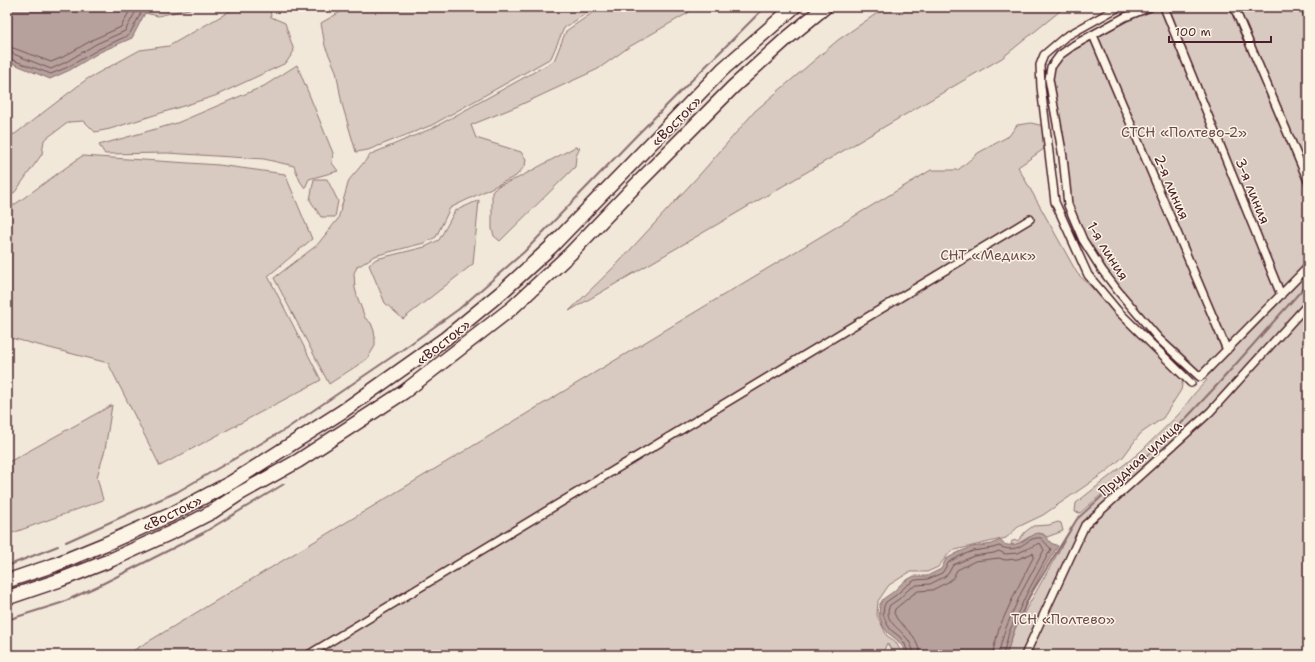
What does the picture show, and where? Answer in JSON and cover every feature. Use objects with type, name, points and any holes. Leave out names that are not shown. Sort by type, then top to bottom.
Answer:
[{"type":"highway","name":"«Восток»","points":[[7,581],[54,565],[105,544],[170,515],[232,482],[343,411],[446,338],[503,291],[551,247],[723,69],[794,7]]},
{"type":"highway","name":"«Восток»","points":[[7,598],[67,578],[111,560],[212,512],[239,494],[298,461],[404,392],[512,308],[570,254],[733,87],[785,40],[825,7]]},
{"type":"street","points":[[1119,7],[1065,38],[1044,55],[1040,65],[1041,87],[1055,202],[1088,275],[1117,310],[1191,383]]},
{"type":"street","name":"1-я линия","points":[[1150,7],[1125,17],[1074,45],[1060,55],[1051,67],[1049,79],[1063,157],[1068,205],[1083,240],[1102,270],[1159,339],[1200,378],[1227,350]]},
{"type":"street","name":"3-я линия","points":[[1164,7],[1281,295]]},
{"type":"street","points":[[1234,7],[1308,181]]},
{"type":"street","points":[[1305,7],[1308,15]]},
{"type":"street","name":"2-я линия","points":[[1093,35],[1227,350]]},
{"type":"street","points":[[308,655],[1030,219]]},
{"type":"street","points":[[1227,350],[1308,268]]},
{"type":"street","name":"Прудная улица","points":[[1025,655],[1085,525],[1210,412],[1308,304]]},
{"type":"green space","points":[[145,7],[198,7],[158,16],[145,13]]},
{"type":"green space","points":[[237,7],[272,7],[270,8],[271,17],[285,23],[294,51],[286,63],[215,96],[110,129],[95,132],[84,121],[69,122],[44,140],[42,154],[15,192],[7,197],[7,135],[15,134],[87,79],[140,50],[169,46]]},
{"type":"green space","points":[[349,7],[596,7],[564,28],[551,58],[432,125],[368,150],[356,152],[342,104],[336,71],[325,46],[321,23]]},
{"type":"green space","points":[[601,7],[693,7],[688,13],[629,47],[598,69],[518,106],[471,125],[476,138],[521,152],[526,159],[525,166],[516,176],[450,208],[436,237],[424,243],[374,256],[361,265],[358,265],[354,273],[355,288],[365,318],[371,323],[374,331],[375,346],[367,359],[329,384],[274,278],[317,245],[338,219],[349,180],[371,154],[433,128],[554,61],[566,31]]},
{"type":"green space","points":[[886,7],[1065,7],[1002,58],[569,311],[619,262],[702,172],[755,111],[838,40]]},
{"type":"green space","points":[[1150,7],[1308,7],[1308,655],[1006,655],[1015,629],[1077,519],[1119,481],[1117,481],[1080,513],[1075,512],[1076,503],[1140,452],[1179,414],[1207,380],[1200,377],[1159,339],[1102,270],[1068,205],[1049,79],[1060,55]]},
{"type":"green space","points":[[297,65],[333,153],[332,163],[338,171],[309,179],[305,188],[300,181],[294,166],[264,159],[167,153],[105,154],[99,145],[177,123],[264,86]]},
{"type":"green space","name":"СНТ «Медик»","points":[[1031,123],[1044,126],[1051,144],[1018,167],[1077,273],[1183,380],[1181,390],[1163,418],[1140,434],[1123,457],[1107,471],[1043,515],[1018,527],[1006,538],[951,551],[938,567],[927,572],[910,572],[889,585],[878,601],[877,615],[887,636],[895,641],[903,655],[892,655],[892,651],[887,643],[882,655],[126,655],[931,170],[958,170],[978,153],[1009,136],[1017,125]]},
{"type":"green space","points":[[575,147],[580,148],[576,156],[575,167],[500,241],[494,236],[492,229],[492,192],[498,186],[518,178]]},
{"type":"green space","points":[[82,156],[219,165],[285,174],[312,239],[268,276],[321,380],[160,466],[108,363],[7,337],[7,210]]},
{"type":"green space","points":[[314,179],[327,179],[338,201],[335,217],[321,217],[310,200]]},
{"type":"green space","points":[[479,200],[473,264],[403,319],[385,303],[369,265],[376,259],[425,247],[439,240],[455,211]]},
{"type":"green space","points":[[112,405],[105,450],[97,477],[103,500],[7,535],[7,463]]},
{"type":"green space","points":[[1058,522],[1061,523],[1063,531],[1047,537],[1043,534],[1029,537],[1016,545],[1011,545],[1012,541],[1019,540],[1025,532],[1033,526],[1049,525]]},
{"type":"water","points":[[7,7],[145,7],[145,13],[132,38],[100,52],[70,70],[50,79],[7,61]]},
{"type":"water","points":[[1037,533],[1043,534],[1051,543],[1058,546],[1027,600],[1006,655],[905,655],[902,646],[883,626],[879,615],[880,604],[883,599],[903,582],[914,576],[927,576],[941,569],[946,559],[972,547],[992,544],[1000,540],[1004,544],[1013,545]]},
{"type":"waterway","points":[[66,542],[177,492],[286,429],[402,350],[459,309],[524,252],[636,136],[765,7]]},
{"type":"waterway","points":[[1017,625],[1029,597],[1077,519],[1176,429],[1308,283]]},
{"type":"waterway","points":[[7,620],[61,603],[98,586],[203,533],[284,484]]},
{"type":"waterway","points":[[7,566],[58,546]]},
{"type":"park label","name":"СТСН «Полтево-2»","points":[[1184,132]]},
{"type":"park label","name":"ТСН «Полтево»","points":[[1063,619]]}]
